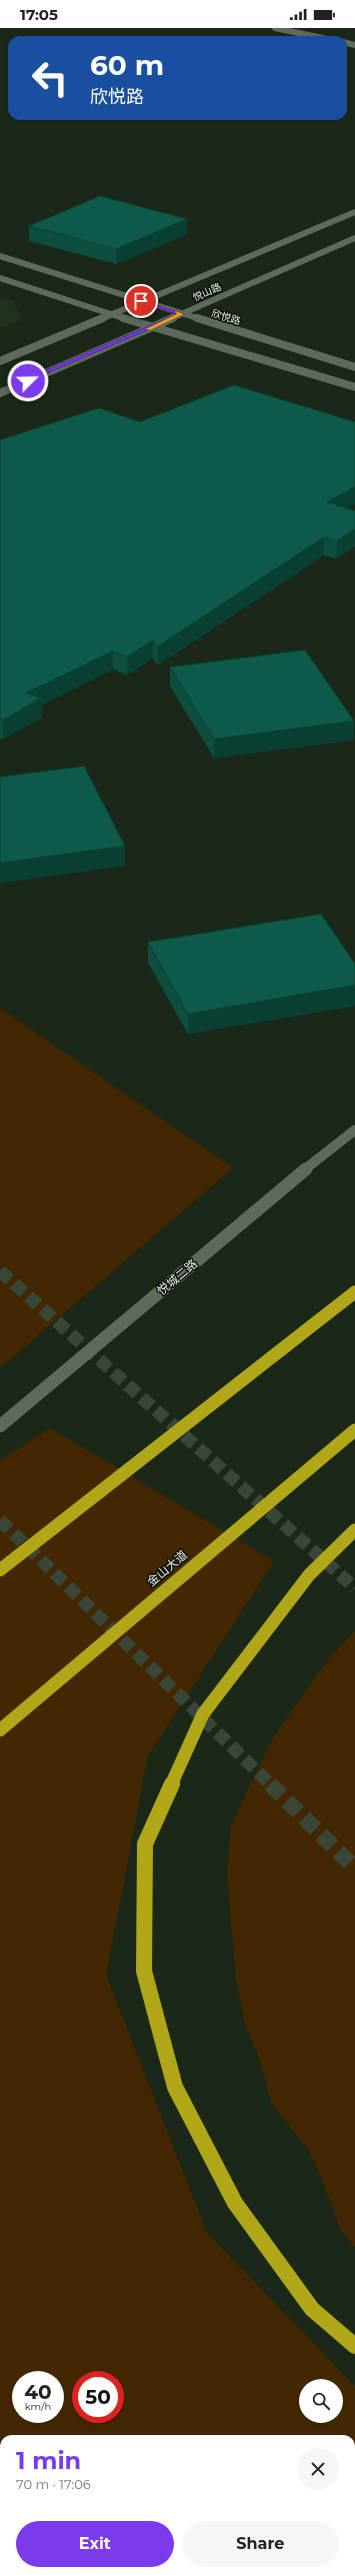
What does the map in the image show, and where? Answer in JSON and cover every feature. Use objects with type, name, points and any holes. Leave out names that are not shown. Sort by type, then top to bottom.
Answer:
[{"type":"highway","points":[[0,1570],[355,1292]]},
{"type":"highway","name":"金山大道","points":[[0,1730],[355,1430]]},
{"type":"highway","points":[[355,1530],[309,1575],[203,1714],[145,1844],[144,1971],[175,2087],[235,2204],[312,2308],[355,2346]]},
{"type":"main road","points":[[276,28],[313,36]]},
{"type":"main road","name":"悦山路","points":[[0,361],[355,212]]},
{"type":"main road","name":"悦山路","points":[[0,392],[153,327],[355,238]]},
{"type":"main road","name":"欣悦路","points":[[0,256],[355,367]]},
{"type":"main road","points":[[0,278],[111,314],[355,388]]},
{"type":"main road","name":"悦城二路","points":[[0,1426],[279,1190],[355,1130]]},
{"type":"shaded area","points":[[0,297],[13,301],[21,320],[0,328]]},
{"type":"shaded area","points":[[0,1008],[233,1168],[0,1368]]},
{"type":"shaded area","points":[[50,1428],[274,1561],[148,1756],[106,1975],[207,2233],[355,2386],[355,2435],[0,2435],[0,1460]]},
{"type":"shaded area","points":[[355,1631],[355,2248],[341,2230],[320,2175],[307,2148],[272,2104],[257,2052],[246,2028],[236,1978],[227,1874],[231,1826],[272,1739],[329,1658]]},
{"type":"building","points":[[100,196],[187,219],[116,249],[29,226]]},
{"type":"building","points":[[234,385],[355,422],[355,487],[327,502],[355,511],[355,529],[337,541],[324,537],[157,647],[153,640],[127,657],[113,651],[26,693],[41,698],[3,720],[0,719],[0,440],[99,408],[140,422]]},
{"type":"building","points":[[305,650],[354,721],[214,739],[170,667]]},
{"type":"building","points":[[84,766],[125,846],[0,863],[0,777]]},
{"type":"building","points":[[321,914],[355,964],[355,985],[188,1014],[148,942]]},
{"type":"tunnel","points":[[0,1271],[355,1588]]},
{"type":"tunnel","points":[[0,1520],[271,1785]]},
{"type":"tunnel","points":[[270,1784],[355,1868]]},
{"type":"slow traffic","points":[[148,329],[182,314],[177,312]]},
{"type":"route","points":[[28,381],[182,314],[141,301]]}]
